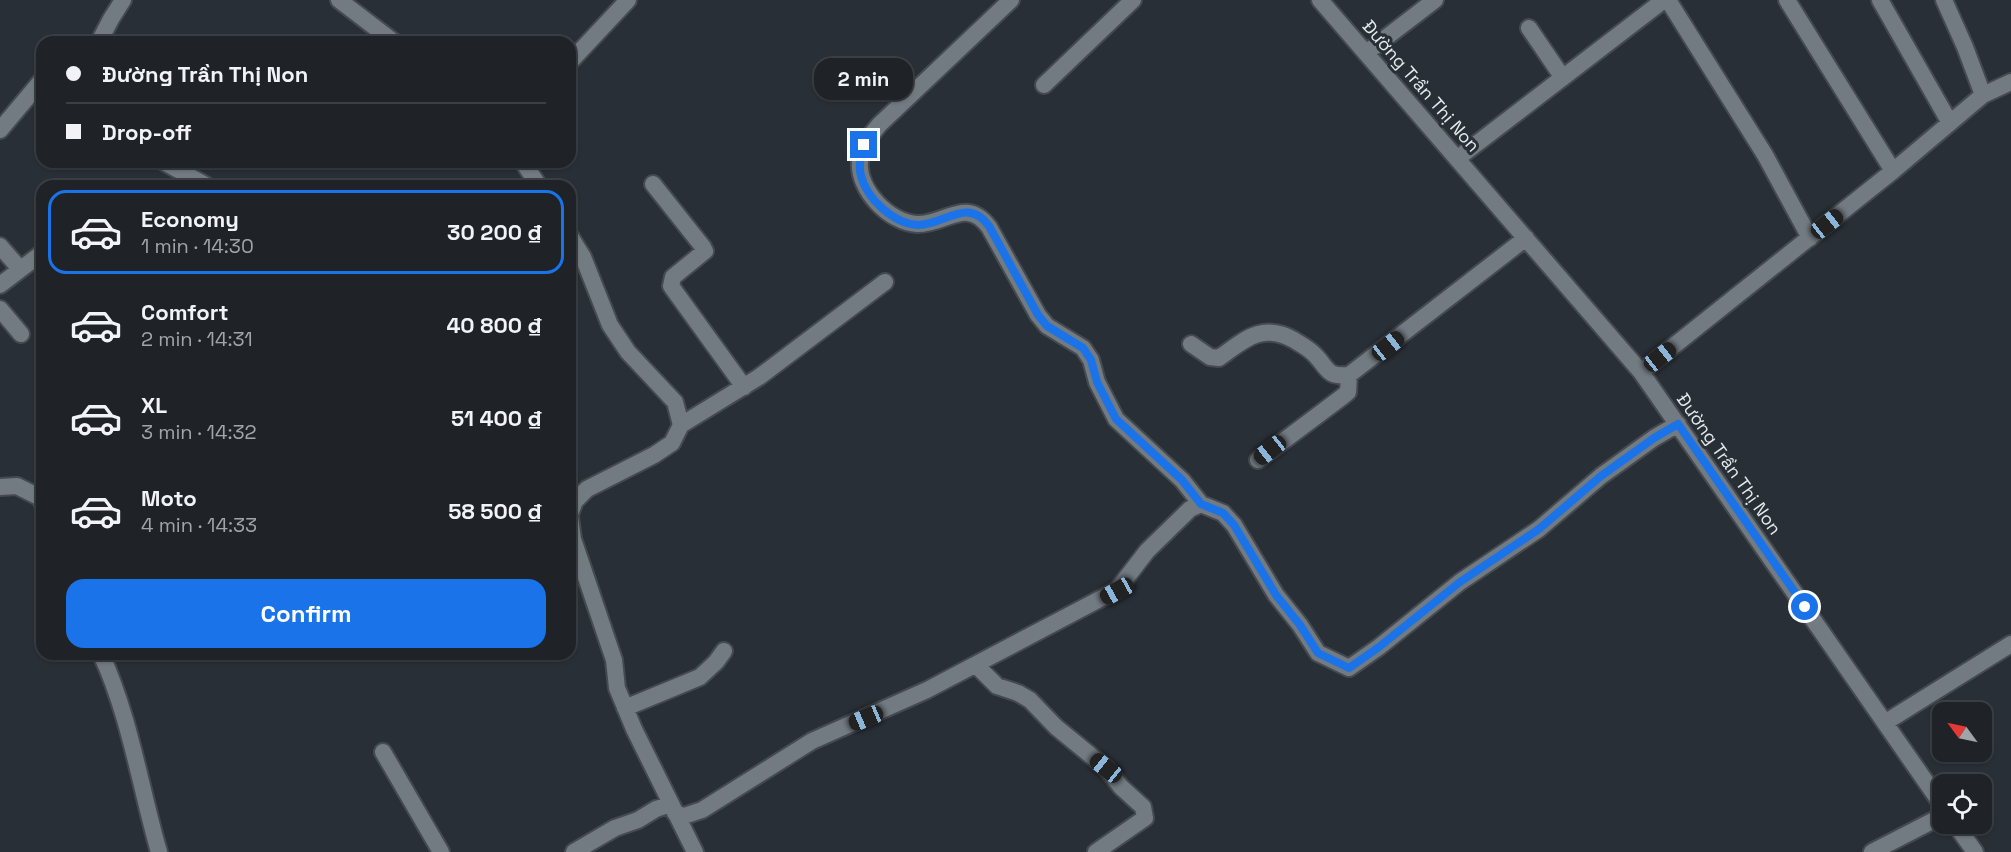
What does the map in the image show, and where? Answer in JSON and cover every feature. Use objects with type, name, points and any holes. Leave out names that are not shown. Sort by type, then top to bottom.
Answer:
[{"type":"street","points":[[102,36],[123,0]]},
{"type":"street","points":[[339,0],[386,36]]},
{"type":"street","points":[[576,56],[628,0]]},
{"type":"street","points":[[1011,0],[879,124],[864,145],[860,162],[861,177],[868,192],[900,221],[919,225],[960,212],[971,213],[983,218],[1038,315],[1047,326],[1083,348],[1091,360],[1097,382],[1116,419],[1182,480],[1201,504],[1223,513],[1234,525],[1276,595],[1300,625],[1318,653],[1349,668],[1460,582],[1539,529],[1601,476],[1654,438],[1678,424]]},
{"type":"street","points":[[1044,85],[1133,0]]},
{"type":"street","name":"Đường Trần Thị Non","points":[[1320,0],[1641,372],[1894,717],[1932,787]]},
{"type":"street","points":[[1366,53],[1435,0]]},
{"type":"street","points":[[1788,0],[1893,171]]},
{"type":"street","points":[[1880,0],[1950,123]]},
{"type":"street","points":[[1944,0],[1983,95]]},
{"type":"street","points":[[1458,158],[1669,1],[1765,155],[1810,238]]},
{"type":"street","points":[[1529,28],[1563,78]]},
{"type":"street","points":[[1641,372],[1893,171],[1983,95],[2011,82]]},
{"type":"street","points":[[0,130],[36,87]]},
{"type":"street","points":[[175,168],[196,180]]},
{"type":"street","points":[[653,184],[705,251],[674,277],[671,286],[744,387]]},
{"type":"street","points":[[1191,344],[1210,357],[1219,358],[1247,338],[1268,331],[1287,336],[1309,349],[1328,372],[1337,376],[1349,375],[1526,238]]},
{"type":"street","points":[[0,246],[20,270]]},
{"type":"street","points":[[576,246],[583,257],[610,325],[628,352],[675,402],[681,425]]},
{"type":"street","points":[[0,285],[36,258]]},
{"type":"street","points":[[576,500],[587,489],[654,455],[672,443],[681,425],[759,377],[885,282]]},
{"type":"street","points":[[0,309],[21,334]]},
{"type":"street","points":[[1258,460],[1342,398],[1348,392],[1349,375]]},
{"type":"street","points":[[0,487],[17,486],[36,496]]},
{"type":"street","points":[[574,852],[615,828],[638,820],[656,809],[673,808],[684,816],[702,810],[812,741],[884,711],[1117,591],[1147,551],[1190,509],[1201,504]]},
{"type":"street","points":[[576,548],[614,660],[617,688],[695,852]]},
{"type":"street","points":[[1894,717],[2011,644]]},
{"type":"street","points":[[625,708],[700,677],[724,651]]},
{"type":"street","points":[[104,660],[133,747],[159,852]]},
{"type":"street","points":[[976,665],[997,686],[1030,700],[1056,727],[1106,768],[1121,787],[1143,807],[1145,818],[1096,852]]},
{"type":"street","points":[[383,752],[441,852]]},
{"type":"street","points":[[1872,852],[1932,821]]},
{"type":"street","points":[[1963,834],[1975,852]]},
{"type":"route","points":[[864,145],[860,162],[861,177],[868,192],[900,221],[919,225],[960,212],[971,213],[983,218],[1038,315],[1047,326],[1083,348],[1091,360],[1097,382],[1116,419],[1182,480],[1201,504],[1223,513],[1234,525],[1276,595],[1300,625],[1318,653],[1349,668],[1460,582],[1539,529],[1601,476],[1654,438],[1678,424],[1805,607]]}]
